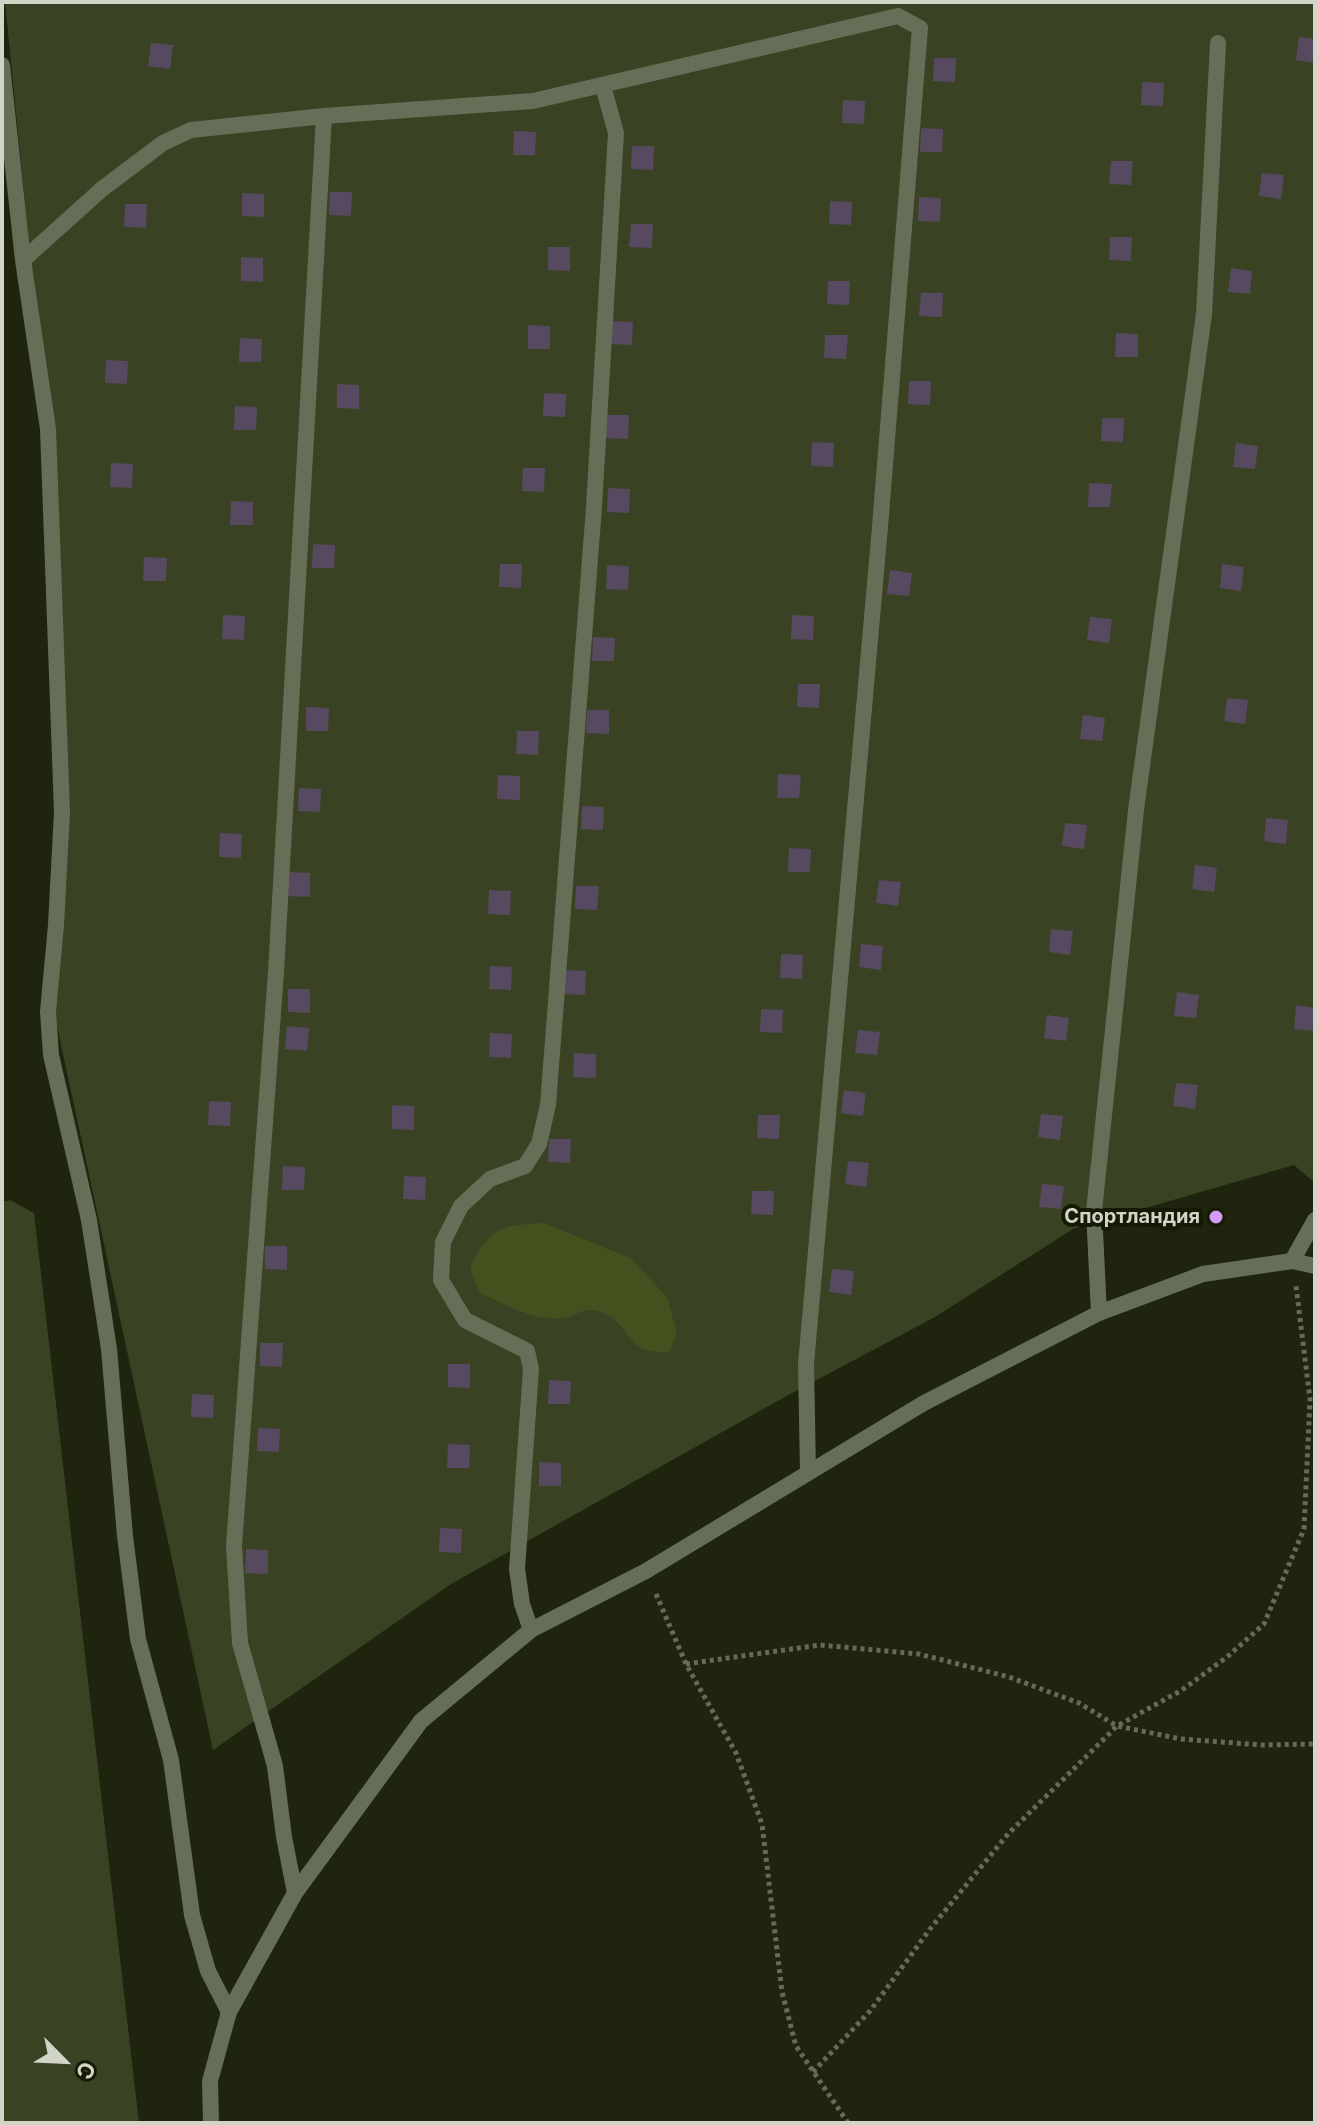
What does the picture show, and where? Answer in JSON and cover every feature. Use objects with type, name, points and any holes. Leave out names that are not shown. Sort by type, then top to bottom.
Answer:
[{"type":"street","points":[[23,260],[102,189],[163,143],[191,130],[324,116],[533,101],[898,16],[920,28],[880,527],[806,1364],[808,1473]]},
{"type":"street","points":[[1099,1313],[1094,1211],[1136,810],[1204,314],[1218,43]]},
{"type":"street","points":[[2,65],[23,260],[48,429],[62,812],[48,1012],[51,1055],[89,1220],[109,1349],[125,1536],[138,1639],[171,1760],[192,1915],[208,1971],[229,2012]]},
{"type":"street","points":[[531,1630],[522,1604],[517,1569],[531,1369],[527,1351],[465,1320],[441,1280],[443,1242],[461,1206],[490,1179],[525,1166],[539,1144],[548,1105],[594,507],[616,133],[603,86]]},
{"type":"street","points":[[295,1893],[275,1766],[240,1643],[234,1546],[276,972],[324,116]]},
{"type":"street","points":[[1292,1261],[1315,1220]]},
{"type":"street","points":[[211,2123],[210,2081],[229,2012],[295,1893],[421,1721],[531,1630],[646,1571],[924,1403],[1099,1313],[1203,1274],[1292,1261],[1315,1266]]},
{"type":"path","points":[[813,2072],[870,2011],[930,1929],[1008,1834],[1117,1726],[1182,1690],[1227,1657],[1264,1624],[1304,1529],[1310,1399],[1292,1261]]},
{"type":"path","points":[[646,1571],[686,1664],[736,1753],[762,1824],[782,1992],[796,2046],[848,2123]]},
{"type":"path","points":[[686,1664],[820,1645],[919,1654],[1037,1687],[1079,1703],[1117,1726],[1181,1739],[1262,1745],[1315,1744]]},
{"type":"shaded area","points":[[5,2],[1315,2],[1315,1183],[1294,1165],[1073,1229],[935,1317],[783,1398],[451,1584],[213,1750],[52,1003],[68,810],[31,264]]},
{"type":"shaded area","points":[[10,1200],[34,1213],[139,2123],[2,2123],[2,1202]]},
{"type":"shaded area","points":[[544,1223],[630,1258],[667,1297],[677,1333],[670,1351],[644,1349],[618,1323],[598,1311],[583,1311],[563,1318],[541,1317],[480,1293],[470,1268],[491,1236],[508,1227]]},
{"type":"building","points":[[1299,37],[1315,39],[1315,63],[1296,60]]},
{"type":"building","points":[[151,43],[173,45],[170,69],[148,66]]},
{"type":"building","points":[[934,58],[956,58],[955,82],[933,81]]},
{"type":"building","points":[[1142,82],[1164,83],[1163,106],[1141,105]]},
{"type":"building","points":[[843,100],[865,101],[864,124],[842,123]]},
{"type":"building","points":[[921,128],[943,129],[942,152],[920,152]]},
{"type":"building","points":[[514,131],[536,132],[535,155],[513,155]]},
{"type":"building","points":[[632,146],[654,146],[653,170],[631,169]]},
{"type":"building","points":[[1111,161],[1133,161],[1131,185],[1109,184]]},
{"type":"building","points":[[1262,173],[1284,175],[1281,199],[1259,196]]},
{"type":"building","points":[[330,192],[352,192],[351,216],[329,215]]},
{"type":"building","points":[[242,193],[264,194],[264,217],[242,216]]},
{"type":"building","points":[[919,197],[941,198],[940,222],[918,221]]},
{"type":"building","points":[[830,201],[852,202],[851,225],[829,224]]},
{"type":"building","points":[[125,204],[147,204],[146,228],[124,227]]},
{"type":"building","points":[[631,224],[653,224],[652,248],[629,247]]},
{"type":"building","points":[[1110,237],[1132,237],[1131,261],[1109,260]]},
{"type":"building","points":[[548,247],[570,247],[570,271],[548,270]]},
{"type":"building","points":[[241,257],[263,258],[263,282],[241,281]]},
{"type":"building","points":[[1231,268],[1252,271],[1250,294],[1228,292]]},
{"type":"building","points":[[828,281],[850,281],[849,305],[827,304]]},
{"type":"building","points":[[921,293],[943,293],[942,317],[919,316]]},
{"type":"building","points":[[611,321],[633,322],[632,345],[610,344]]},
{"type":"building","points":[[528,325],[550,326],[550,349],[528,349]]},
{"type":"building","points":[[1116,333],[1138,334],[1138,357],[1115,357]]},
{"type":"building","points":[[825,335],[848,335],[846,359],[824,358]]},
{"type":"building","points":[[240,338],[262,339],[261,362],[239,362]]},
{"type":"building","points":[[106,360],[128,361],[127,384],[105,383]]},
{"type":"building","points":[[909,381],[931,381],[930,405],[908,404]]},
{"type":"building","points":[[337,384],[359,385],[359,409],[337,408]]},
{"type":"building","points":[[544,393],[566,394],[565,417],[543,416]]},
{"type":"building","points":[[235,406],[257,407],[256,430],[234,430]]},
{"type":"building","points":[[607,415],[629,415],[628,439],[605,438]]},
{"type":"building","points":[[1102,418],[1124,418],[1123,442],[1101,441]]},
{"type":"building","points":[[812,442],[834,443],[833,467],[811,466]]},
{"type":"building","points":[[1236,443],[1258,446],[1255,469],[1233,467]]},
{"type":"building","points":[[111,463],[133,464],[132,488],[110,487]]},
{"type":"building","points":[[523,468],[545,468],[544,492],[522,491]]},
{"type":"building","points":[[1089,483],[1112,484],[1110,507],[1088,507]]},
{"type":"building","points":[[608,488],[630,489],[629,513],[607,512]]},
{"type":"building","points":[[231,501],[253,502],[253,525],[230,525]]},
{"type":"building","points":[[313,544],[335,545],[334,568],[312,568]]},
{"type":"building","points":[[144,557],[167,558],[166,581],[143,581]]},
{"type":"building","points":[[500,564],[522,564],[521,588],[499,587]]},
{"type":"building","points":[[1222,564],[1244,567],[1241,591],[1220,588]]},
{"type":"building","points":[[607,565],[629,566],[628,590],[606,589]]},
{"type":"building","points":[[890,570],[912,573],[909,596],[887,594]]},
{"type":"building","points":[[223,615],[245,616],[244,640],[222,639]]},
{"type":"building","points":[[792,615],[814,616],[813,640],[791,639]]},
{"type":"building","points":[[1090,617],[1112,619],[1109,643],[1087,640]]},
{"type":"building","points":[[593,637],[615,638],[614,661],[592,661]]},
{"type":"building","points":[[798,684],[820,684],[819,708],[797,707]]},
{"type":"building","points":[[1227,698],[1248,700],[1245,724],[1224,721]]},
{"type":"building","points":[[306,707],[329,708],[328,731],[306,731]]},
{"type":"building","points":[[587,710],[609,710],[609,734],[586,733]]},
{"type":"building","points":[[1083,715],[1105,718],[1102,741],[1080,739]]},
{"type":"building","points":[[517,731],[539,731],[538,755],[516,754]]},
{"type":"building","points":[[778,774],[801,775],[799,798],[777,798]]},
{"type":"building","points":[[498,775],[520,776],[520,800],[497,799]]},
{"type":"building","points":[[299,788],[321,789],[320,812],[298,811]]},
{"type":"building","points":[[582,806],[604,807],[603,830],[581,829]]},
{"type":"building","points":[[1266,818],[1288,820],[1286,844],[1264,841]]},
{"type":"building","points":[[1065,823],[1087,825],[1084,849],[1062,846]]},
{"type":"building","points":[[220,833],[242,834],[241,858],[219,857]]},
{"type":"building","points":[[789,848],[811,849],[810,872],[788,872]]},
{"type":"building","points":[[1195,865],[1217,868],[1214,892],[1192,889]]},
{"type":"building","points":[[288,872],[310,873],[310,897],[288,896]]},
{"type":"building","points":[[879,880],[901,882],[898,906],[876,903]]},
{"type":"building","points":[[576,886],[599,886],[597,910],[575,909]]},
{"type":"building","points":[[489,890],[511,891],[510,915],[488,914]]},
{"type":"building","points":[[1051,929],[1073,931],[1070,955],[1049,952]]},
{"type":"building","points":[[861,944],[883,946],[881,970],[859,967]]},
{"type":"building","points":[[781,954],[803,955],[802,979],[780,978]]},
{"type":"building","points":[[490,966],[512,967],[511,990],[489,989]]},
{"type":"building","points":[[564,970],[586,971],[585,995],[563,994]]},
{"type":"building","points":[[288,989],[310,989],[310,1013],[288,1012]]},
{"type":"building","points":[[1177,992],[1199,995],[1196,1018],[1174,1016]]},
{"type":"building","points":[[1296,1005],[1315,1008],[1315,1031],[1294,1029]]},
{"type":"building","points":[[761,1009],[783,1010],[782,1033],[760,1032]]},
{"type":"building","points":[[1047,1015],[1069,1018],[1066,1041],[1044,1038]]},
{"type":"building","points":[[287,1026],[309,1028],[307,1051],[285,1049]]},
{"type":"building","points":[[858,1030],[880,1032],[877,1055],[855,1053]]},
{"type":"building","points":[[490,1033],[512,1034],[511,1058],[489,1057]]},
{"type":"building","points":[[574,1053],[596,1054],[596,1078],[573,1077]]},
{"type":"building","points":[[1176,1083],[1198,1085],[1195,1109],[1173,1106]]},
{"type":"building","points":[[844,1090],[866,1093],[863,1116],[841,1113]]},
{"type":"building","points":[[209,1101],[231,1102],[230,1126],[208,1125]]},
{"type":"building","points":[[392,1105],[414,1106],[414,1130],[392,1129]]},
{"type":"building","points":[[1041,1114],[1063,1116],[1060,1140],[1038,1137]]},
{"type":"building","points":[[758,1115],[780,1115],[779,1139],[757,1138]]},
{"type":"building","points":[[549,1139],[571,1139],[570,1163],[548,1162]]},
{"type":"building","points":[[848,1161],[869,1163],[866,1187],[845,1184]]},
{"type":"building","points":[[283,1166],[305,1167],[304,1190],[282,1190]]},
{"type":"building","points":[[404,1176],[426,1177],[425,1200],[403,1199]]},
{"type":"building","points":[[1042,1184],[1064,1186],[1061,1209],[1039,1207]]},
{"type":"building","points":[[752,1191],[774,1191],[773,1215],[751,1214]]},
{"type":"building","points":[[265,1246],[287,1246],[287,1270],[265,1269]]},
{"type":"building","points":[[832,1269],[854,1271],[851,1295],[829,1292]]},
{"type":"building","points":[[260,1343],[283,1343],[282,1367],[260,1366]]},
{"type":"building","points":[[448,1364],[470,1364],[470,1388],[448,1387]]},
{"type":"building","points":[[549,1380],[571,1381],[570,1404],[548,1404]]},
{"type":"building","points":[[192,1394],[214,1395],[213,1418],[191,1417]]},
{"type":"building","points":[[258,1428],[280,1429],[279,1452],[257,1451]]},
{"type":"building","points":[[448,1444],[470,1445],[469,1468],[447,1468]]},
{"type":"building","points":[[539,1462],[561,1463],[561,1486],[539,1486]]},
{"type":"building","points":[[440,1528],[462,1529],[461,1553],[439,1552]]},
{"type":"building","points":[[246,1549],[268,1550],[268,1574],[245,1573]]},
{"type":"place","name":"Спортландия","points":[[1216,1217]]}]
